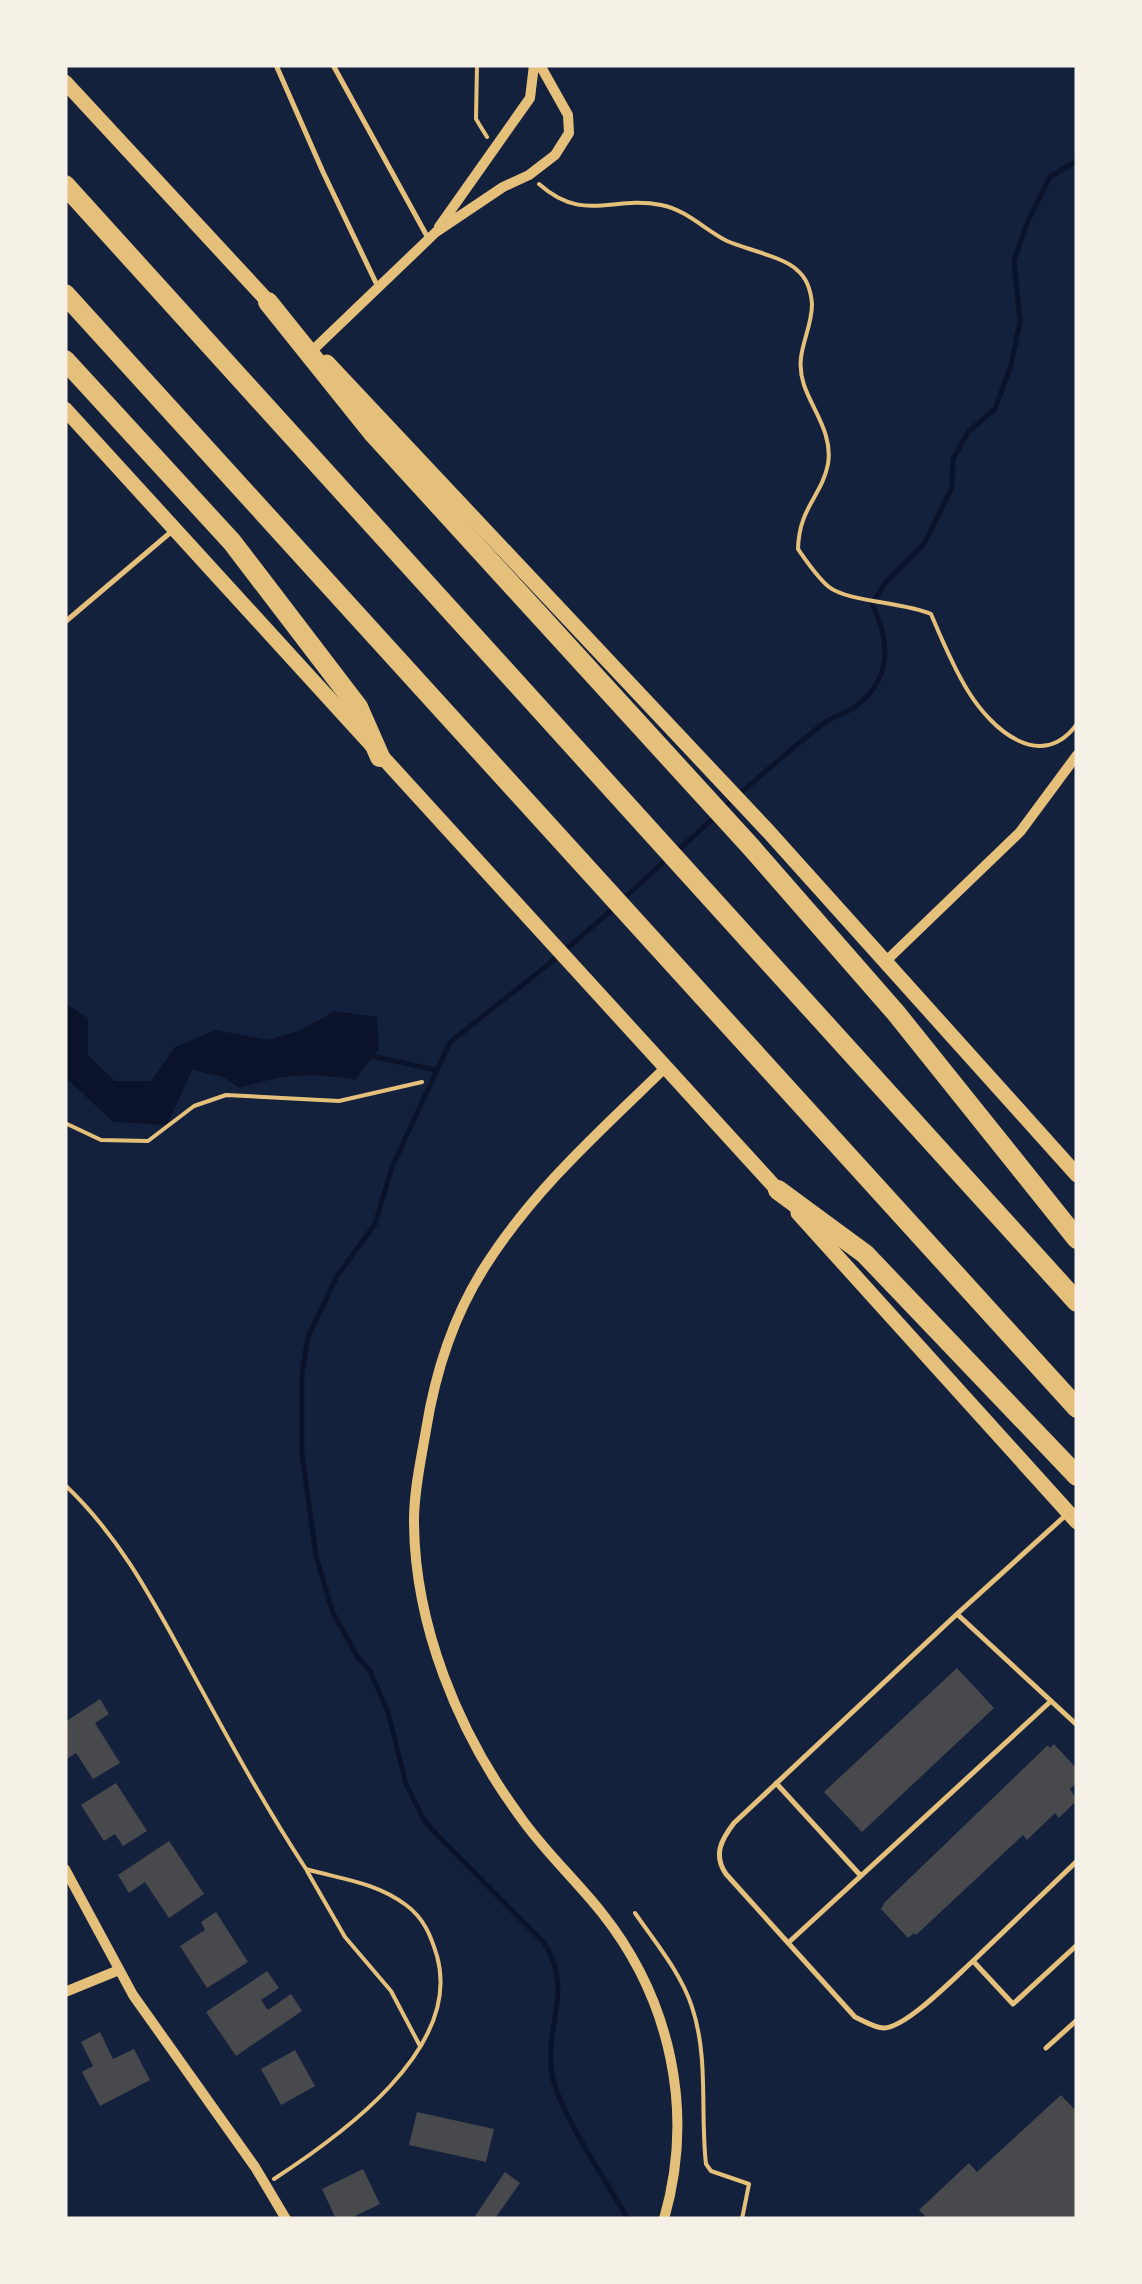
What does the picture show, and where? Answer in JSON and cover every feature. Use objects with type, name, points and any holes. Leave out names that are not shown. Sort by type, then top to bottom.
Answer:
[{"type":"highway","points":[[65,185],[1077,1302]]},
{"type":"highway","points":[[65,294],[1077,1408]]},
{"type":"highway","points":[[268,302],[373,433],[896,1012],[1077,1239]]},
{"type":"highway","points":[[65,360],[232,542],[358,707],[380,757]]},
{"type":"highway","points":[[778,1190],[865,1254],[1077,1476]]},
{"type":"main road","points":[[65,82],[768,831],[1077,1175]]},
{"type":"main road","points":[[65,409],[1073,1518]]},
{"type":"street","points":[[432,235],[503,187],[529,175],[554,155],[569,133],[568,115],[537,65]]},
{"type":"street","points":[[314,349],[432,235],[530,98],[537,65]]},
{"type":"street","points":[[886,961],[1020,832],[1077,755]]},
{"type":"street","points":[[664,2219],[677,2155],[678,2110],[672,2064],[660,2019],[621,1939],[520,1818],[470,1734],[427,1622],[414,1520],[435,1383],[466,1299],[482,1270],[558,1171],[666,1066]]},
{"type":"street","points":[[65,1869],[157,2031],[266,2184],[286,2219]]},
{"type":"street","points":[[65,1992],[119,1970]]},
{"type":"lane","points":[[276,65],[378,288]]},
{"type":"lane","points":[[333,65],[432,235]]},
{"type":"lane","points":[[65,622],[174,530]]},
{"type":"lane","points":[[1073,1518],[957,1614],[734,1823],[720,1846],[718,1860],[726,1874],[855,2017],[883,2028],[912,2013],[973,1961],[1077,1861]]},
{"type":"lane","points":[[957,1614],[1077,1725]]},
{"type":"lane","points":[[788,1943],[1051,1701]]},
{"type":"lane","points":[[776,1783],[861,1876]]},
{"type":"lane","points":[[973,1961],[1013,2004],[1077,1944]]},
{"type":"lane","points":[[1046,2048],[1077,2020]]},
{"type":"path","points":[[477,65],[476,118],[497,146]]},
{"type":"path","points":[[529,175],[576,207],[660,204],[690,216],[724,240],[796,268],[809,286],[812,302],[810,323],[800,346],[803,384],[827,437],[828,464],[806,508],[798,548],[831,589],[912,605],[931,614],[969,694],[1016,741],[1040,748],[1066,739],[1077,724]]},
{"type":"path","points":[[65,1123],[102,1140],[148,1141],[194,1106],[226,1095],[339,1100],[422,1082]]},
{"type":"path","points":[[65,1484],[96,1514],[147,1588],[225,1732],[346,1937],[391,1991],[420,2046]]},
{"type":"path","points":[[266,2184],[350,2126],[394,2082],[420,2046],[440,1995],[442,1972],[425,1923],[406,1904],[362,1882],[306,1869]]},
{"type":"path","points":[[634,1914],[693,2008],[704,2086],[706,2164],[710,2171],[749,2184],[742,2219]]},
{"type":"water","points":[[65,1003],[88,1018],[88,1055],[115,1081],[151,1081],[175,1047],[216,1030],[268,1040],[301,1030],[335,1011],[377,1017],[379,1049],[355,1080],[297,1076],[240,1088],[223,1077],[192,1070],[167,1125],[113,1122],[65,1077]]},
{"type":"building","points":[[957,1668],[994,1708],[862,1832],[824,1792]]},
{"type":"building","points":[[100,1699],[109,1714],[95,1723],[120,1763],[93,1779],[76,1753],[65,1760],[65,1722]]},
{"type":"building","points":[[1054,1744],[1077,1769],[1077,1783],[1070,1789],[1077,1800],[1059,1818],[1055,1813],[1027,1840],[1023,1835],[916,1935],[908,1938],[881,1909],[885,1902],[1048,1745],[1050,1748]]},
{"type":"building","points":[[116,1783],[147,1831],[123,1846],[115,1834],[104,1841],[81,1805]]},
{"type":"building","points":[[169,1841],[204,1894],[169,1918],[145,1882],[129,1893],[118,1875]]},
{"type":"building","points":[[216,1912],[248,1962],[207,1988],[180,1946],[205,1930],[201,1922]]},
{"type":"building","points":[[267,1971],[279,1988],[261,2000],[268,2010],[291,1994],[302,2011],[236,2056],[206,2012]]},
{"type":"building","points":[[100,2032],[113,2059],[134,2049],[150,2080],[100,2106],[82,2072],[93,2066],[81,2042]]},
{"type":"building","points":[[295,2050],[315,2086],[281,2105],[261,2069]]},
{"type":"building","points":[[1061,2095],[1077,2112],[1077,2219],[928,2219],[919,2210],[969,2163],[977,2172]]},
{"type":"building","points":[[417,2112],[494,2129],[486,2162],[409,2145]]},
{"type":"building","points":[[363,2169],[380,2204],[349,2219],[336,2219],[322,2189]]},
{"type":"building","points":[[505,2172],[520,2183],[496,2217],[499,2219],[473,2219]]},
{"type":"waterway","points":[[725,807],[820,726],[855,707],[876,685],[885,646],[872,604],[885,583],[924,544],[952,487],[953,459],[968,432],[995,409],[1011,365],[1020,322],[1014,260],[1050,177],[1077,161]]},
{"type":"waterway","points":[[677,851],[717,815]]},
{"type":"waterway","points":[[621,901],[668,858]]},
{"type":"waterway","points":[[613,909],[450,1042],[392,1167],[375,1224],[337,1276],[308,1337],[302,1374],[302,1454],[316,1556],[333,1613],[370,1671],[388,1712],[406,1784],[424,1820],[545,1944],[557,1977],[551,2057],[556,2089],[573,2126],[628,2219]]},
{"type":"waterway","points":[[371,1056],[436,1070]]}]
